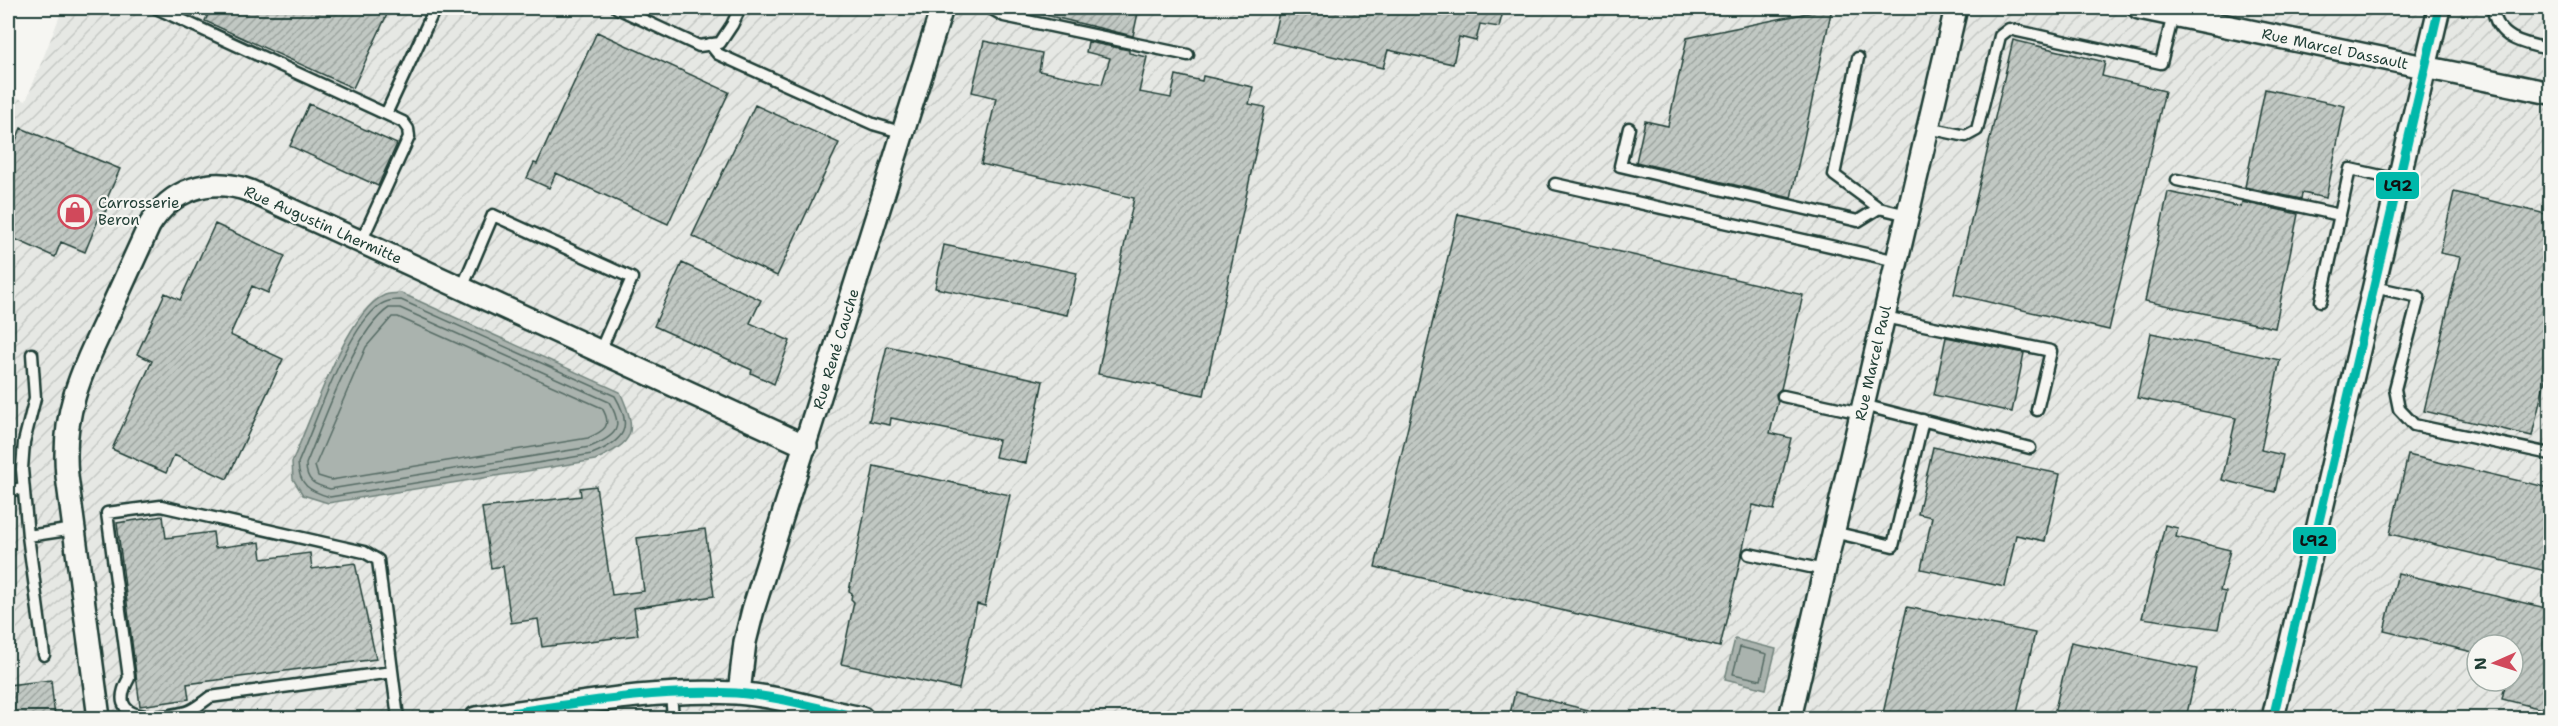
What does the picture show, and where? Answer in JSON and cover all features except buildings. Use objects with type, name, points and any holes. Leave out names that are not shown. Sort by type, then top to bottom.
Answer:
[{"type":"street","name":"Rue René Cauche","points":[[739,693],[744,650],[751,620],[942,8]]},
{"type":"street","name":"Rue Marcel Paul","points":[[1790,718],[1956,8]]},
{"type":"street","name":"Rue Marcel Dassault","points":[[2139,8],[2550,93]]},
{"type":"street","points":[[2273,718],[2439,8]]},
{"type":"street","name":"Rue Augustin Lhermitte","points":[[99,718],[74,530],[66,447],[68,418],[74,390],[150,226],[163,207],[188,190],[209,184],[230,185],[250,191],[806,446]]},
{"type":"street","points":[[476,718],[671,694],[739,693],[779,699],[862,718]]},
{"type":"lane","points":[[156,8],[403,122],[408,129],[409,137],[361,242]]},
{"type":"lane","points":[[386,114],[435,8]]},
{"type":"lane","points":[[617,8],[699,46],[720,42],[740,8]]},
{"type":"lane","points":[[990,8],[1004,16],[1188,55]]},
{"type":"lane","points":[[2493,8],[2494,19],[2505,33],[2519,43],[2550,49]]},
{"type":"lane","points":[[1928,128],[1966,136],[1977,130],[2000,36],[2009,29],[2160,63],[2173,15]]},
{"type":"lane","points":[[710,44],[718,54],[873,124],[903,133]]},
{"type":"lane","points":[[1858,58],[1834,175],[1880,208],[1908,215]]},
{"type":"lane","points":[[1629,128],[1620,166],[1858,221],[1880,208]]},
{"type":"lane","points":[[2321,301],[2350,169],[2399,180]]},
{"type":"lane","points":[[2177,180],[2340,214]]},
{"type":"lane","points":[[1555,184],[1897,261]]},
{"type":"lane","points":[[462,288],[493,215],[632,278],[600,351]]},
{"type":"lane","points":[[2374,287],[2419,297],[2395,389],[2399,409],[2414,425],[2550,454]]},
{"type":"lane","points":[[1884,317],[2051,351],[2037,410]]},
{"type":"lane","points":[[32,354],[35,398],[24,442],[23,488],[44,655]]},
{"type":"lane","points":[[1783,396],[1923,420],[2030,448]]},
{"type":"lane","points":[[1833,532],[1893,546],[1923,420]]},
{"type":"lane","points":[[8,491],[23,488]]},
{"type":"lane","points":[[392,672],[210,697],[187,712],[142,716],[131,714],[125,709],[122,699],[123,688],[129,678],[107,513],[160,506],[364,552],[378,560],[398,718]]},
{"type":"lane","points":[[28,536],[74,530]]},
{"type":"lane","points":[[1749,554],[1824,570]]},
{"type":"lane","points":[[671,694],[673,718]]},
{"type":"shaded area","points":[[63,8],[2550,8],[2550,718],[8,718],[8,94],[26,101]]},
{"type":"water","points":[[401,293],[620,392],[631,426],[625,441],[608,454],[595,460],[328,503],[303,495],[293,479],[292,462],[330,371],[356,323],[369,306],[385,295]]},
{"type":"water","points":[[1735,639],[1776,649],[1766,689],[1725,679]]},
{"type":"transit line","name":"L92","points":[[2273,718],[2439,8]]},
{"type":"transit line","name":"L92","points":[[476,718],[606,699],[703,692],[768,697],[862,718]]},
{"type":"place","name":"Carrosserie Beron","points":[[75,212]]}]
